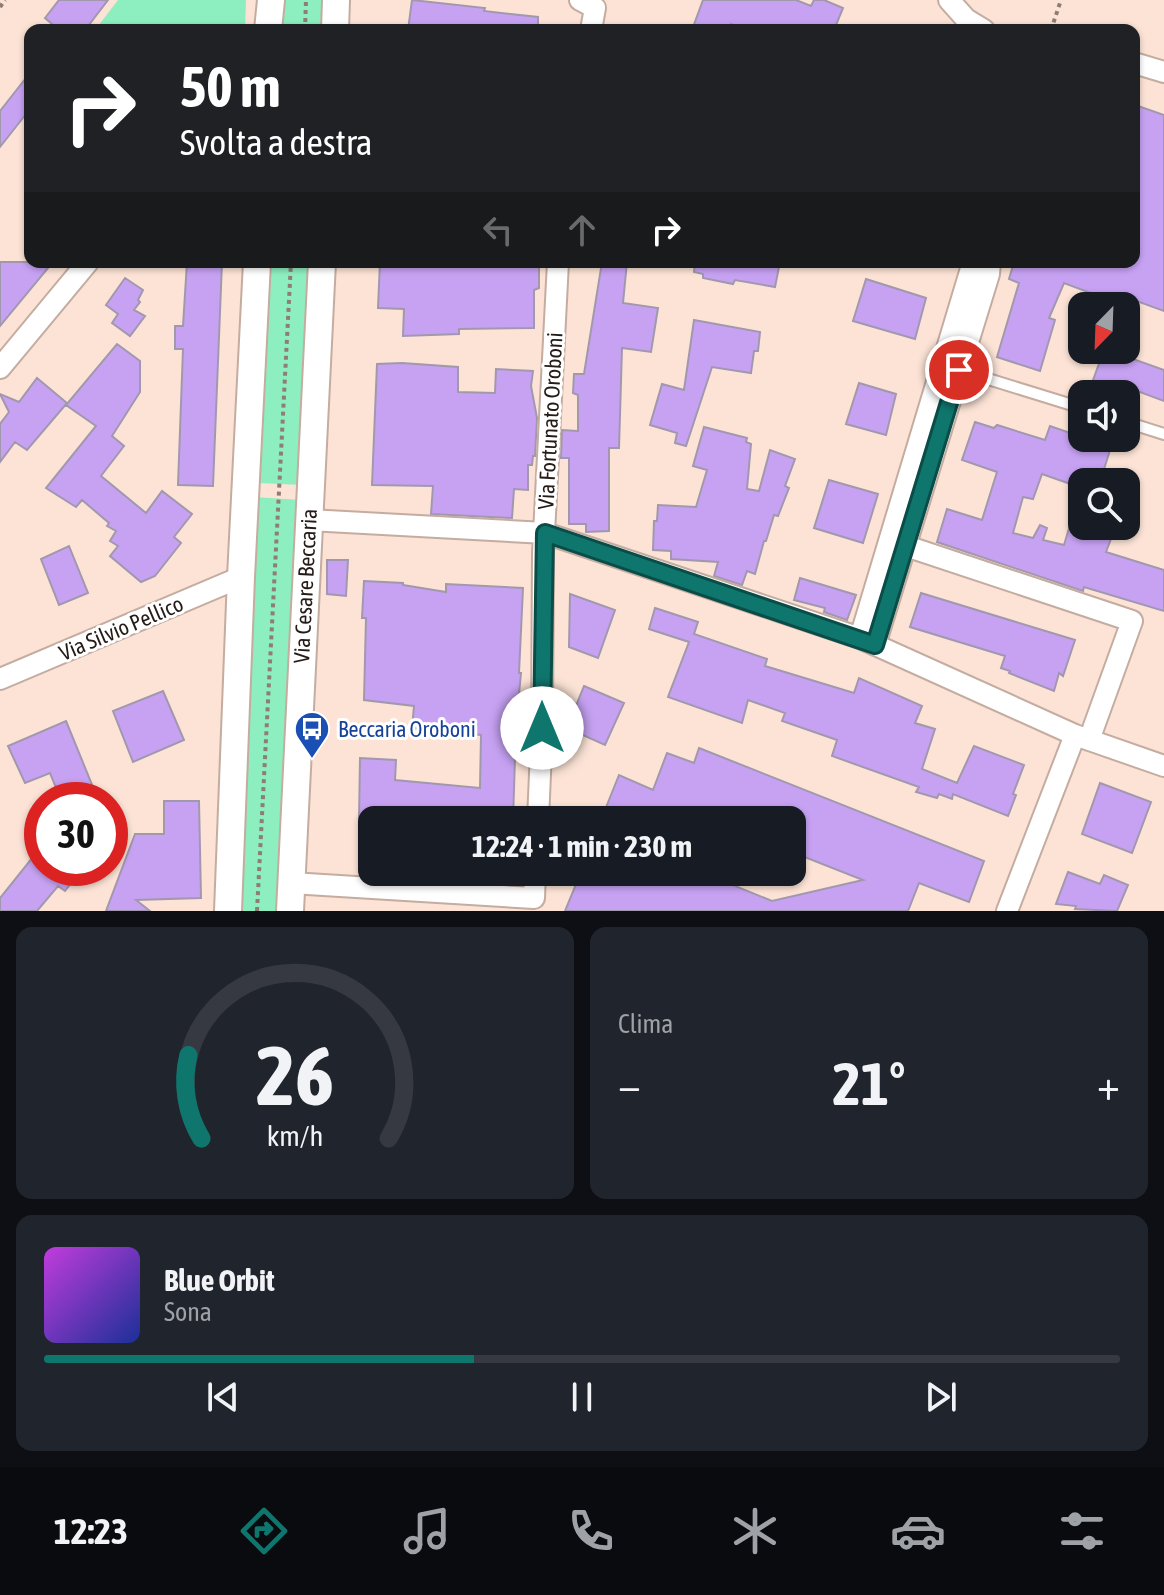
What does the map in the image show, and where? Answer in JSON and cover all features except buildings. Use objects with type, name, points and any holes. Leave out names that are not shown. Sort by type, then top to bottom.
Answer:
[{"type":"street","points":[[269,24],[271,0]]},
{"type":"street","points":[[335,24],[336,0]]},
{"type":"street","points":[[580,0],[595,8],[592,24]]},
{"type":"street","points":[[949,0],[974,24]]},
{"type":"street","points":[[1140,65],[1164,72]]},
{"type":"street","points":[[0,368],[83,268]]},
{"type":"street","points":[[228,911],[257,268]]},
{"type":"street","name":"Via Cesare Beccaria","points":[[290,911],[322,268]]},
{"type":"street","name":"Via Fortunato Oroboni","points":[[539,806],[545,533],[558,268]]},
{"type":"street","points":[[868,642],[971,268]]},
{"type":"street","points":[[868,642],[906,546],[990,268]]},
{"type":"street","points":[[309,520],[545,533],[868,642],[1082,737],[1164,766]]},
{"type":"street","points":[[906,546],[1132,621],[1007,911]]},
{"type":"street","name":"Via Silvio Pellico","points":[[0,679],[241,577]]},
{"type":"street","points":[[291,883],[534,898],[534,886]]},
{"type":"lane","points":[[959,370],[1068,404]]},
{"type":"lane","points":[[1140,426],[1164,434]]},
{"type":"path","points":[[0,7],[5,0]]},
{"type":"path","points":[[305,24],[306,0]]},
{"type":"path","points":[[1053,24],[1061,0]]},
{"type":"path","points":[[257,911],[291,268]]},
{"type":"green space","points":[[118,0],[246,0],[245,24],[100,24]]},
{"type":"green space","points":[[284,0],[330,0],[328,24],[282,24]]},
{"type":"green space","points":[[269,268],[315,268],[303,485],[257,483]]},
{"type":"green space","points":[[254,497],[302,500],[280,911],[234,911]]},
{"type":"place","name":"Beccaria Oroboni","points":[[312,760]]},
{"type":"route","points":[[542,728],[545,533],[875,645],[959,370]]}]
